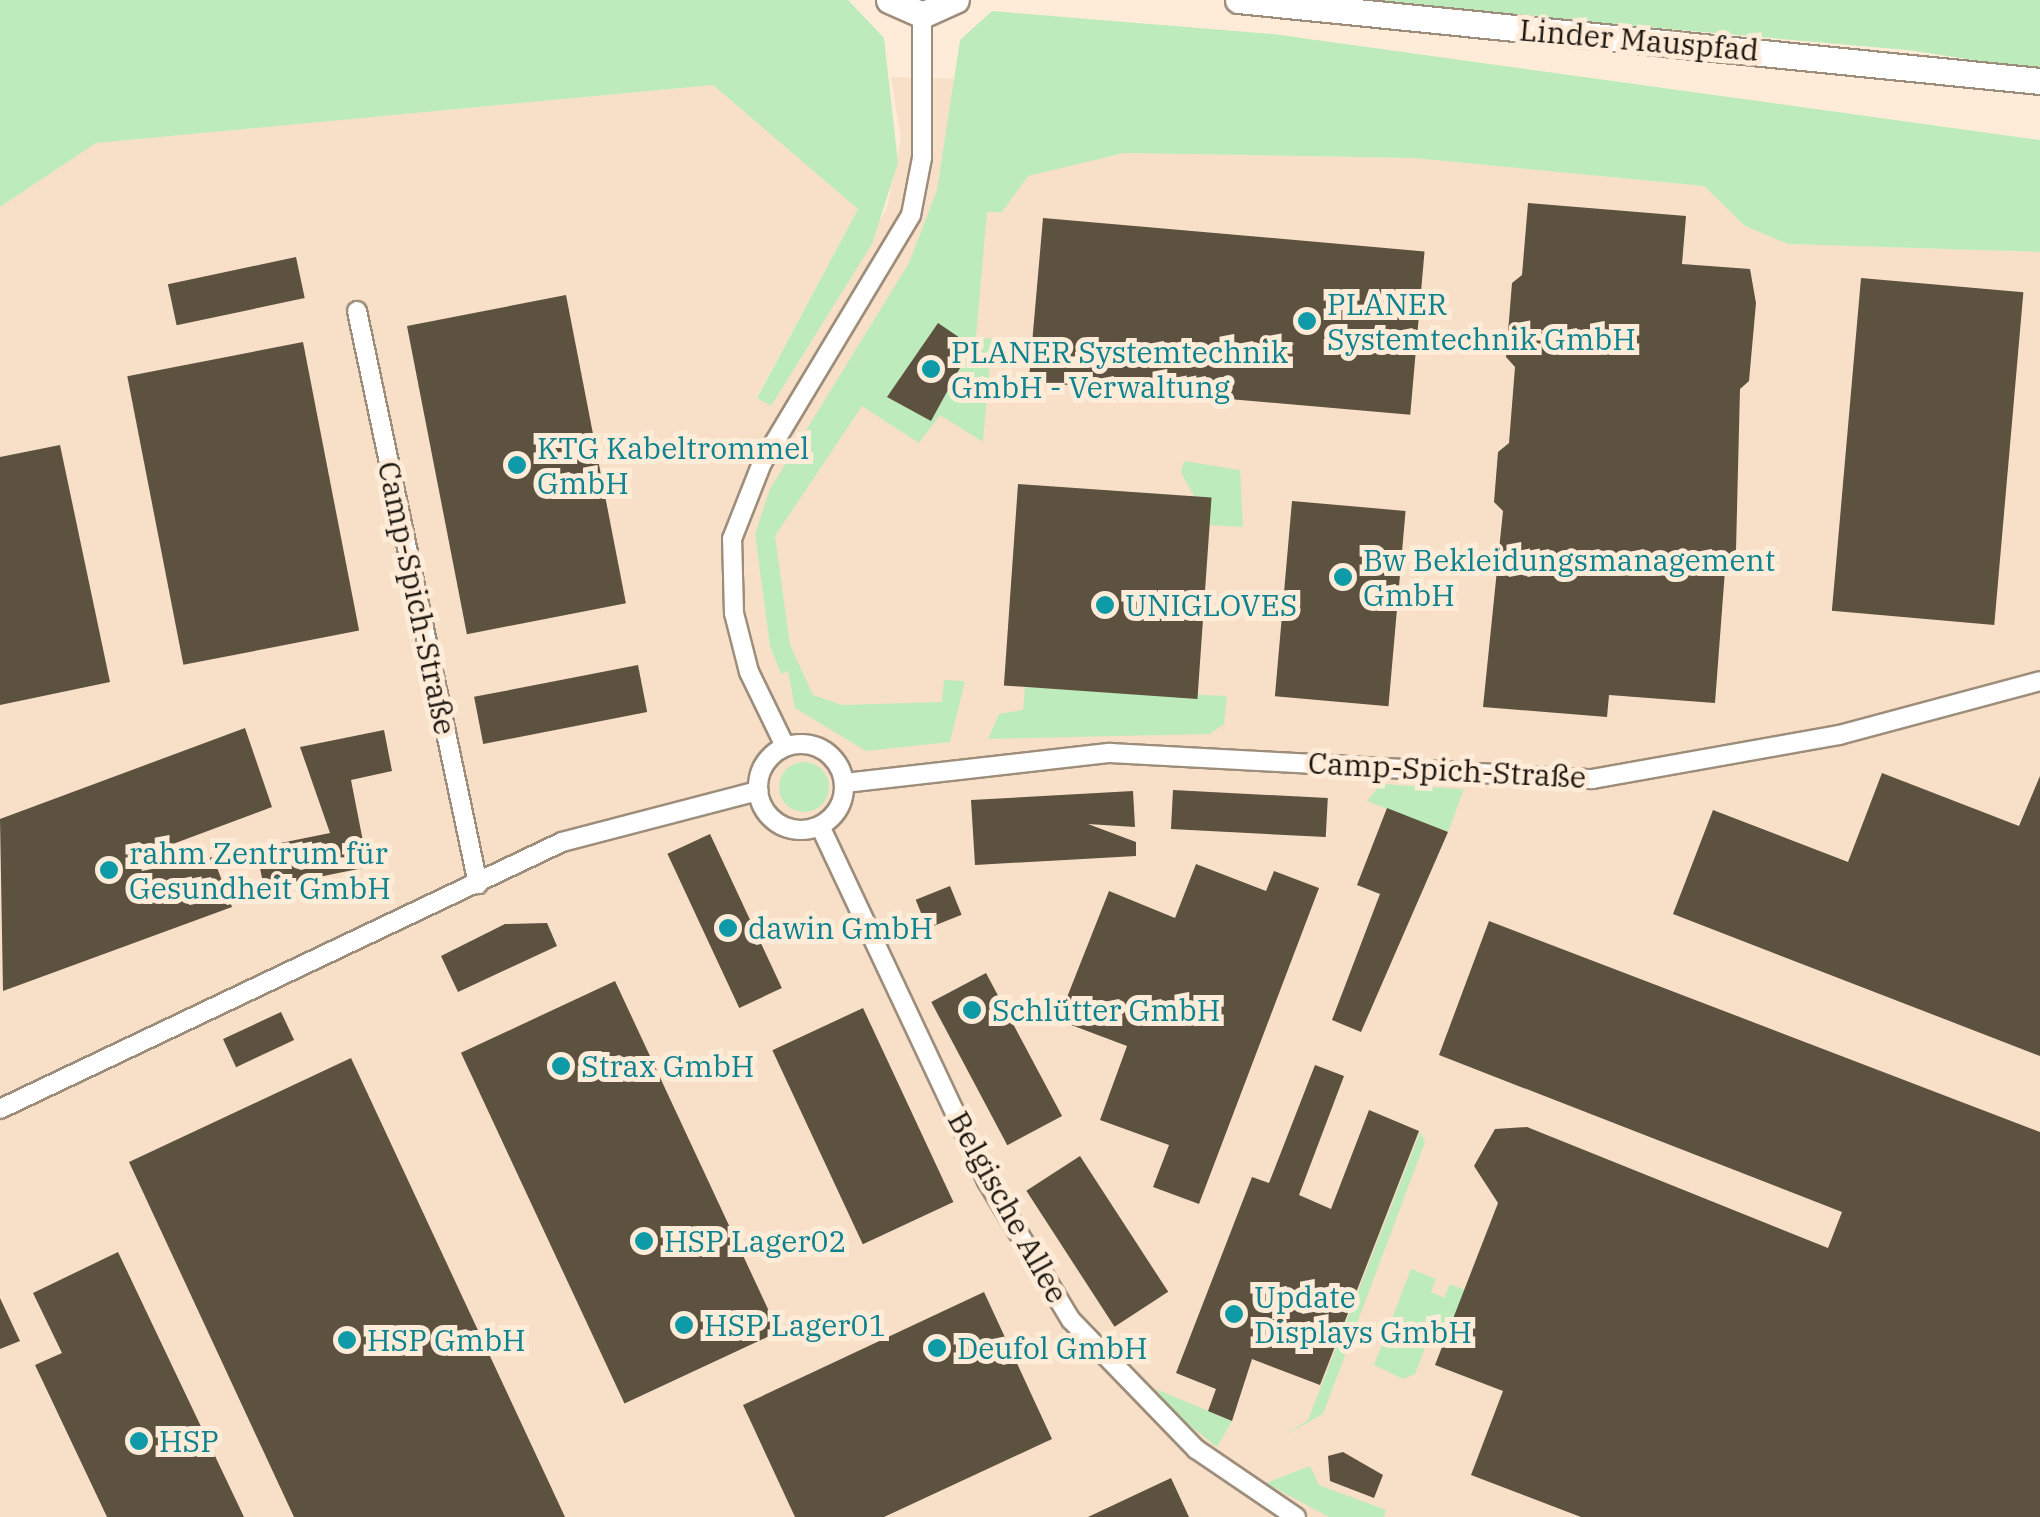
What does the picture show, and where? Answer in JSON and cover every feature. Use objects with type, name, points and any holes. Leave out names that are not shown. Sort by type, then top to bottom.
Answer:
[{"type":"street","points":[[889,0],[922,15],[956,0]]},
{"type":"street","name":"Linder Mauspfad","points":[[1238,0],[2040,81]]},
{"type":"street","points":[[785,746],[749,672],[734,613],[732,538],[762,464],[910,215],[922,158],[922,15]]},
{"type":"street","name":"Camp-Spich-Straße","points":[[357,311],[478,884]]},
{"type":"street","name":"Camp-Spich-Straße","points":[[845,783],[1110,753],[1592,779],[1839,735],[2040,681]]},
{"type":"street","points":[[785,746],[824,749],[845,783],[839,808],[820,826],[775,822],[758,791],[764,764],[785,746]]},
{"type":"street","points":[[0,1108],[618,822],[758,791]]},
{"type":"street","name":"Belgische Allee","points":[[820,826],[986,1181],[1072,1320],[1162,1419],[1293,1516]]},
{"type":"shaded area","points":[[891,77],[960,79],[1044,171],[1124,153],[1413,158],[1704,186],[1745,226],[1788,244],[2040,252],[2040,1517],[0,1517],[0,207],[95,143],[713,85],[858,209],[757,397],[771,406],[887,208],[901,138]]},
{"type":"green space","points":[[0,0],[848,0],[884,38],[898,163],[872,244],[771,406],[757,398],[858,209],[713,85],[96,143],[0,207]]},
{"type":"green space","points":[[1339,0],[2040,0],[2040,70],[1907,50]]},
{"type":"green space","points":[[992,11],[1273,34],[2040,140],[2040,252],[1788,244],[1745,226],[1704,186],[1413,158],[1124,153],[1028,176],[1002,212],[987,212],[976,337],[992,339],[983,442],[940,415],[919,443],[862,406],[775,536],[790,645],[813,695],[842,705],[942,702],[944,680],[965,681],[950,742],[866,751],[795,708],[788,671],[781,674],[770,646],[755,534],[770,489],[909,263],[937,190],[960,40]]},
{"type":"green space","points":[[1184,461],[1240,470],[1243,527],[1209,525],[1181,472]]},
{"type":"green space","points":[[1025,687],[1227,696],[1224,724],[1210,734],[988,739],[999,714],[1023,710]]},
{"type":"green space","points":[[804,762],[822,769],[829,787],[822,805],[804,812],[786,805],[779,787],[786,769]]},
{"type":"green space","points":[[1381,784],[1464,789],[1448,832],[1367,801]]},
{"type":"green space","points":[[1420,1132],[1425,1142],[1323,1414],[1283,1436],[1308,1420]]},
{"type":"green space","points":[[1411,1269],[1436,1279],[1431,1292],[1444,1298],[1450,1284],[1465,1290],[1449,1329],[1434,1324],[1415,1374],[1403,1379],[1374,1365]]},
{"type":"green space","points":[[1156,1389],[1232,1421],[1217,1447],[1174,1413]]},
{"type":"green space","points":[[1310,1466],[1319,1485],[1386,1510],[1384,1517],[1329,1517],[1266,1483]]},
{"type":"building","points":[[1528,203],[1686,216],[1682,264],[1750,269],[1756,303],[1749,381],[1740,389],[1736,550],[1726,557],[1715,703],[1609,695],[1607,717],[1483,707],[1503,511],[1494,502],[1498,452],[1509,443],[1515,367],[1506,357],[1512,283],[1522,275]]},
{"type":"building","points":[[1043,218],[1425,251],[1410,415],[1029,381]]},
{"type":"building","points":[[296,257],[305,298],[177,325],[168,284]]},
{"type":"building","points":[[1861,278],[2023,292],[1994,625],[1832,611]]},
{"type":"building","name":"KTG Kabeltrommel GmbH","points":[[566,295],[626,603],[467,634],[407,326]]},
{"type":"building","name":"PLANER Systemtechnik GmbH - Verwaltung","points":[[938,323],[972,346],[931,421],[887,397]]},
{"type":"building","points":[[303,342],[359,631],[183,665],[127,376]]},
{"type":"building","points":[[60,445],[110,682],[0,705],[0,457]]},
{"type":"building","name":"UNIGLOVES","points":[[1018,484],[1212,498],[1197,699],[1004,686]]},
{"type":"building","name":"Bw Bekleidungsmanagement GmbH","points":[[1292,501],[1406,511],[1388,706],[1275,696]]},
{"type":"building","points":[[638,665],[647,712],[483,744],[474,697]]},
{"type":"building","name":"rahm Zentrum für Gesundheit GmbH","points":[[245,728],[272,807],[138,857],[142,871],[213,857],[232,907],[3,991],[0,819]]},
{"type":"building","name":"rahm Zentrum für Gesundheit GmbH","points":[[384,730],[392,771],[351,780],[368,867],[264,888],[256,848],[330,833],[300,747]]},
{"type":"building","points":[[1882,773],[2019,826],[2040,776],[2040,1056],[1673,914],[1713,810],[1848,862]]},
{"type":"building","points":[[1173,790],[1328,798],[1326,837],[1171,829]]},
{"type":"building","points":[[1133,791],[1135,827],[1088,824],[1136,842],[1136,856],[975,865],[971,800]]},
{"type":"building","points":[[1387,808],[1448,832],[1361,1032],[1332,1020],[1380,894],[1357,885]]},
{"type":"building","name":"dawin GmbH","points":[[710,834],[782,988],[739,1008],[667,854]]},
{"type":"building","points":[[1196,864],[1266,891],[1274,871],[1319,888],[1199,1204],[1153,1187],[1169,1145],[1100,1120],[1127,1046],[1058,1020],[1109,891],[1175,918]]},
{"type":"building","points":[[950,886],[962,915],[927,929],[916,900]]},
{"type":"building","points":[[1489,921],[2040,1132],[2040,1517],[1581,1517],[1471,1475],[1503,1391],[1435,1365],[1498,1203],[1474,1166],[1495,1129],[1527,1127],[1828,1248],[1842,1212],[1439,1055]]},
{"type":"building","points":[[547,923],[557,946],[458,992],[441,956],[505,924]]},
{"type":"building","points":[[986,973],[1062,1116],[1007,1145],[931,1002]]},
{"type":"building","points":[[615,981],[779,1332],[624,1404],[461,1053]]},
{"type":"building","points":[[863,1008],[953,1202],[863,1244],[772,1050]]},
{"type":"building","points":[[281,1012],[294,1040],[236,1067],[223,1039]]},
{"type":"building","name":"HSP GmbH","points":[[351,1058],[565,1517],[294,1517],[129,1162]]},
{"type":"building","points":[[1315,1065],[1344,1076],[1299,1195],[1331,1209],[1369,1110],[1419,1131],[1320,1385],[1252,1359],[1232,1421],[1208,1411],[1216,1389],[1176,1373],[1252,1177],[1269,1183]]},
{"type":"building","points":[[1080,1156],[1168,1292],[1115,1327],[1026,1191]]},
{"type":"building","name":"HSP","points":[[118,1252],[244,1517],[107,1517],[35,1365],[62,1353],[33,1293]]},
{"type":"building","name":"Deufol GmbH","points":[[984,1292],[1052,1439],[884,1517],[795,1517],[743,1405]]},
{"type":"building","points":[[0,1298],[20,1341],[0,1349]]},
{"type":"building","points":[[1343,1452],[1383,1475],[1374,1498],[1330,1481],[1328,1456]]},
{"type":"building","points":[[1171,1478],[1189,1517],[1088,1517]]},
{"type":"place","name":"PLANER Systemtechnik GmbH","points":[[1307,321]]},
{"type":"place","name":"PLANER Systemtechnik GmbH - Verwaltung","points":[[931,369]]},
{"type":"place","name":"KTG Kabeltrommel GmbH","points":[[517,465]]},
{"type":"place","name":"Bw Bekleidungsmanagement GmbH","points":[[1343,577]]},
{"type":"place","name":"UNIGLOVES","points":[[1105,605]]},
{"type":"place","name":"rahm Zentrum für Gesundheit GmbH","points":[[109,870]]},
{"type":"place","name":"dawin GmbH","points":[[728,928]]},
{"type":"place","name":"Schlütter GmbH","points":[[972,1010]]},
{"type":"place","name":"Strax GmbH","points":[[561,1066]]},
{"type":"place","name":"HSP Lager02","points":[[644,1241]]},
{"type":"place","name":"Update Displays GmbH","points":[[1234,1314]]},
{"type":"place","name":"HSP Lager01","points":[[684,1325]]},
{"type":"place","name":"HSP GmbH","points":[[347,1340]]},
{"type":"place","name":"Deufol GmbH","points":[[937,1348]]},
{"type":"place","name":"HSP","points":[[139,1441]]}]
